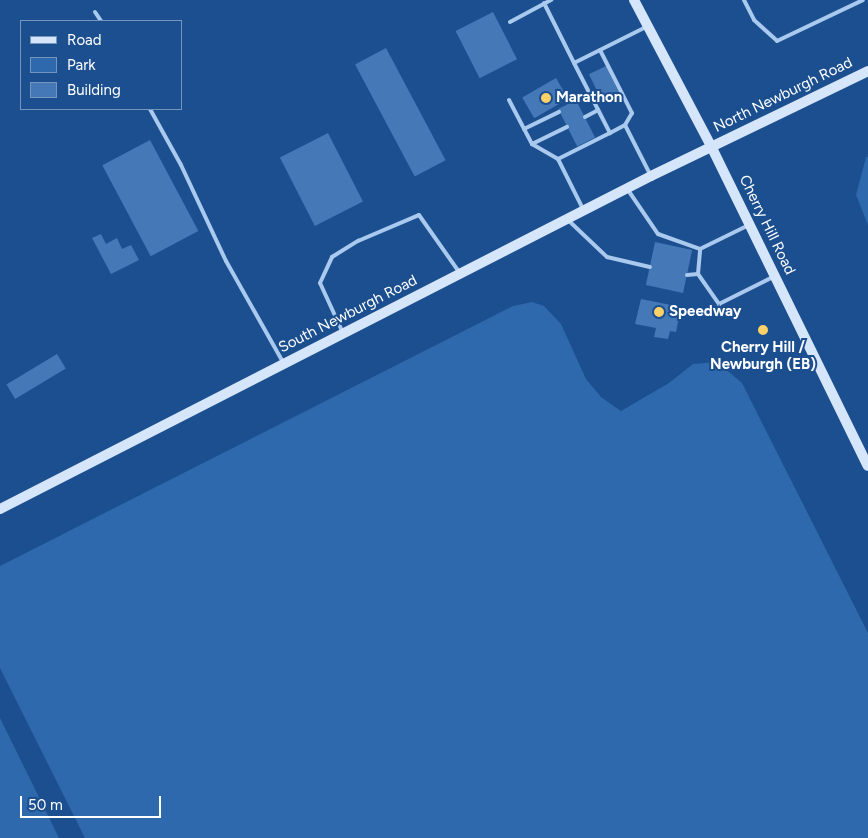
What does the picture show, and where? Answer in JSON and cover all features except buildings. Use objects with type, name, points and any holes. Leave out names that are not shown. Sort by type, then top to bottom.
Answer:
[{"type":"main road","name":"Cherry Hill Road","points":[[634,0],[711,146],[868,466]]},
{"type":"main road","name":"North Newburgh Road","points":[[711,146],[868,71]]},
{"type":"main road","name":"South Newburgh Road","points":[[0,509],[711,146]]},
{"type":"lane","points":[[510,22],[551,0]]},
{"type":"lane","points":[[744,0],[754,20],[777,41],[863,0]]},
{"type":"lane","points":[[544,3],[610,133]]},
{"type":"lane","points":[[96,12],[100,20]]},
{"type":"lane","points":[[574,63],[648,26]]},
{"type":"lane","points":[[558,160],[625,125],[632,113],[600,50]]},
{"type":"lane","points":[[577,102],[590,95]]},
{"type":"lane","points":[[509,100],[532,144],[558,160],[584,210]]},
{"type":"lane","points":[[151,110],[181,165],[226,261],[284,364]]},
{"type":"lane","points":[[585,117],[598,110]]},
{"type":"lane","points":[[524,129],[559,112]]},
{"type":"lane","points":[[625,125],[651,176]]},
{"type":"lane","points":[[532,144],[567,127]]},
{"type":"lane","points":[[626,188],[658,234],[700,249],[749,224]]},
{"type":"lane","points":[[343,333],[320,283],[332,257],[358,241],[419,215],[460,273]]},
{"type":"lane","points":[[566,219],[608,257],[650,267]]},
{"type":"lane","points":[[700,249],[698,274],[719,304],[775,276]]},
{"type":"lane","points":[[687,275],[698,274]]},
{"type":"green space","points":[[866,157],[868,157],[868,225],[856,195]]},
{"type":"green space","points":[[532,302],[544,306],[561,324],[586,379],[601,397],[621,411],[669,383],[693,364],[717,362],[742,383],[868,633],[868,838],[85,838],[0,668],[0,566],[513,306]]},
{"type":"green space","points":[[0,718],[59,838],[0,838]]},
{"type":"place","name":"Marathon","points":[[546,98]]},
{"type":"place","name":"Speedway","points":[[659,312]]},
{"type":"place","name":"Cherry Hill / Newburgh (EB)","points":[[763,330]]}]
